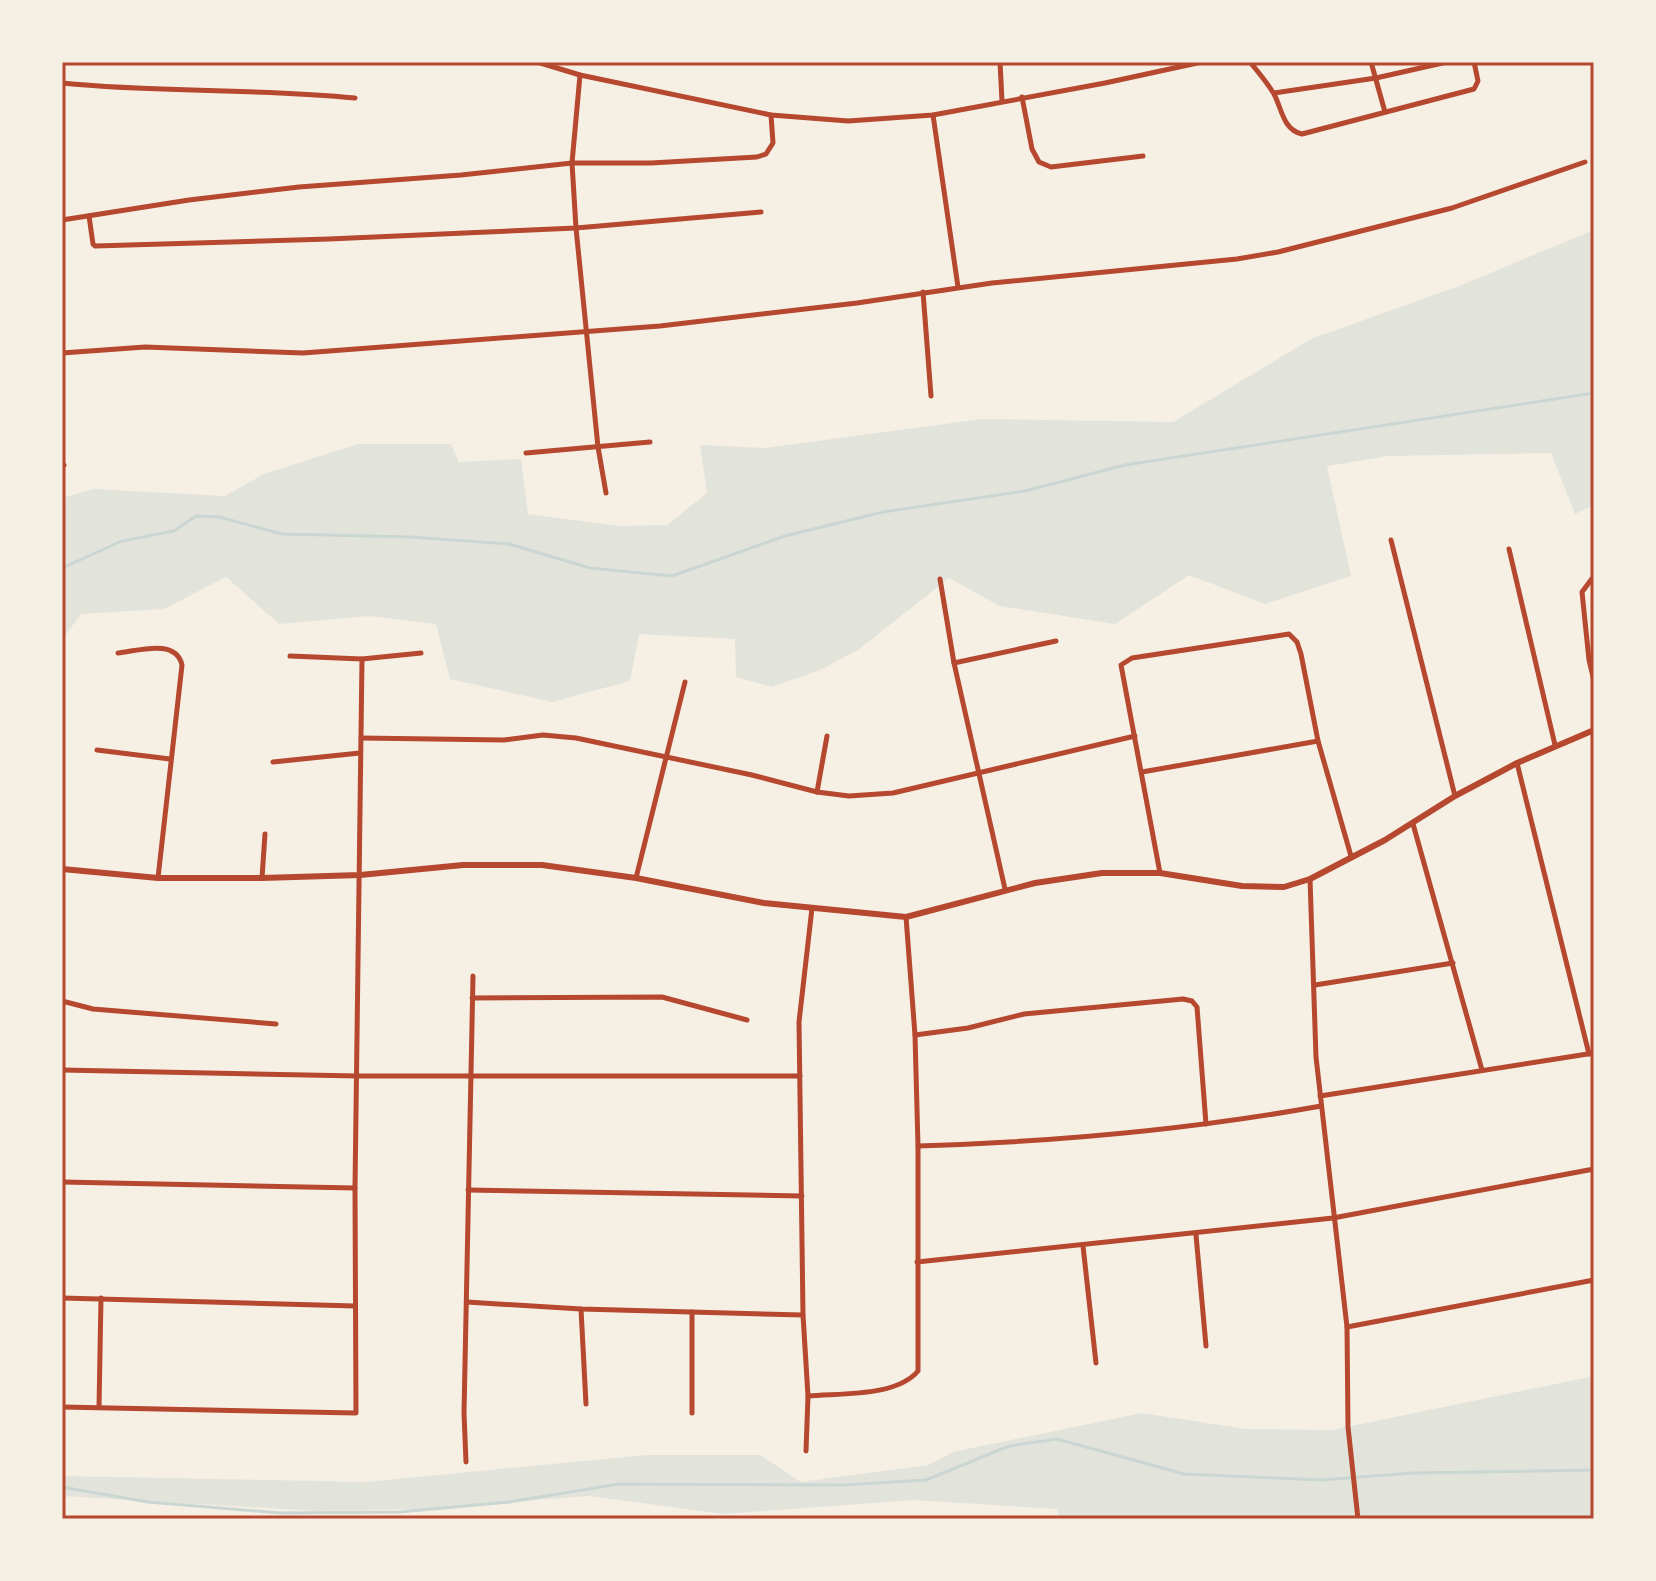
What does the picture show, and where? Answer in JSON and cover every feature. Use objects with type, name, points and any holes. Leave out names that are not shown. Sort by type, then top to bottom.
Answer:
[{"type":"street","points":[[537,62],[566,66],[580,75],[771,115],[848,121],[933,115],[1202,62]]},
{"type":"street","points":[[1000,62],[1002,101]]},
{"type":"street","points":[[1250,62],[1274,93],[1287,126],[1293,132],[1302,134],[1474,89],[1478,81],[1474,62]]},
{"type":"street","points":[[1371,62],[1385,112]]},
{"type":"street","points":[[1274,93],[1376,78],[1447,62]]},
{"type":"street","points":[[580,75],[572,163],[576,228],[598,447],[606,493]]},
{"type":"street","points":[[62,83],[96,87],[278,91],[355,98]]},
{"type":"street","points":[[1022,97],[1032,149],[1039,162],[1051,167],[1143,156]]},
{"type":"street","points":[[62,220],[299,187],[572,163],[651,163],[757,157],[766,154],[773,143],[771,115]]},
{"type":"street","points":[[933,115],[958,287]]},
{"type":"street","points":[[62,353],[145,347],[303,353],[728,320],[958,287],[1237,259],[1278,252],[1452,208],[1585,162]]},
{"type":"street","points":[[89,216],[95,246],[576,228],[761,212]]},
{"type":"street","points":[[923,292],[931,396]]},
{"type":"street","points":[[526,453],[650,442]]},
{"type":"street","points":[[1391,540],[1455,796]]},
{"type":"street","points":[[1509,549],[1555,745]]},
{"type":"street","points":[[1594,576],[1582,592],[1594,681]]},
{"type":"street","points":[[940,579],[954,663],[1005,889]]},
{"type":"street","points":[[1160,873],[1121,665],[1132,658],[1289,634],[1297,642],[1301,654],[1318,741],[1351,856]]},
{"type":"street","points":[[954,663],[1056,641]]},
{"type":"street","points":[[118,653],[163,648],[172,650],[180,657],[182,665],[158,878]]},
{"type":"street","points":[[290,656],[362,659],[421,653]]},
{"type":"street","points":[[62,1407],[356,1413],[355,1188],[362,659]]},
{"type":"street","points":[[636,878],[685,682]]},
{"type":"street","points":[[62,869],[158,878],[262,878],[360,875],[463,865],[542,865],[636,878],[764,903],[906,917],[1005,889],[1102,873],[1160,873],[1242,886],[1284,887],[1310,879],[1517,763],[1594,730]]},
{"type":"street","points":[[361,738],[504,740],[543,735],[576,738],[817,792],[849,796],[893,793],[1135,736]]},
{"type":"street","points":[[817,792],[827,736]]},
{"type":"street","points":[[1142,772],[1318,741]]},
{"type":"street","points":[[97,750],[170,759]]},
{"type":"street","points":[[273,762],[360,753]]},
{"type":"street","points":[[1320,1096],[1592,1053],[1517,763]]},
{"type":"street","points":[[1413,824],[1482,1070]]},
{"type":"street","points":[[262,878],[265,834]]},
{"type":"street","points":[[1310,879],[1320,1096],[1347,1327],[1348,1427],[1358,1519]]},
{"type":"street","points":[[806,1451],[808,1396],[803,1315],[799,1022],[812,908]]},
{"type":"street","points":[[808,1396],[888,1390],[902,1385],[918,1371],[918,1146],[915,1035],[906,917]]},
{"type":"street","points":[[1315,985],[1453,963]]},
{"type":"street","points":[[466,1462],[467,1190],[473,976]]},
{"type":"street","points":[[472,998],[662,997],[747,1020]]},
{"type":"street","points":[[915,1035],[968,1028],[1024,1014],[1183,999],[1192,1001],[1197,1007],[1206,1124]]},
{"type":"street","points":[[62,1001],[93,1009],[276,1024]]},
{"type":"street","points":[[62,1070],[358,1076],[800,1076]]},
{"type":"street","points":[[918,1146],[1016,1143],[1206,1124],[1321,1106]]},
{"type":"street","points":[[917,1262],[1196,1235],[1333,1218],[1594,1169]]},
{"type":"street","points":[[62,1182],[355,1188]]},
{"type":"street","points":[[467,1190],[802,1196]]},
{"type":"street","points":[[1196,1235],[1206,1346]]},
{"type":"street","points":[[1083,1246],[1096,1363]]},
{"type":"street","points":[[1347,1327],[1594,1280]]},
{"type":"street","points":[[62,1298],[355,1306]]},
{"type":"street","points":[[99,1407],[101,1298]]},
{"type":"street","points":[[467,1302],[581,1309],[803,1315]]},
{"type":"street","points":[[581,1309],[586,1404]]},
{"type":"street","points":[[692,1312],[692,1413]]},
{"type":"shaded area","points":[[1594,230],[1594,505],[1575,514],[1551,453],[1389,456],[1327,466],[1351,576],[1265,604],[1189,575],[1115,624],[1000,606],[949,578],[858,650],[820,670],[772,687],[736,677],[735,639],[639,634],[630,681],[552,702],[450,679],[436,624],[369,616],[279,624],[226,577],[164,609],[81,614],[62,640],[62,498],[93,489],[225,496],[264,474],[358,444],[451,444],[459,462],[521,459],[528,514],[619,526],[667,525],[707,493],[700,445],[765,448],[982,419],[1173,422],[1311,339],[1459,286]]},
{"type":"shaded area","points":[[1594,1376],[1594,1519],[1059,1519],[1057,1509],[914,1500],[724,1514],[588,1496],[419,1509],[316,1511],[62,1496],[62,1476],[366,1482],[646,1455],[760,1455],[801,1482],[928,1465],[953,1452],[1142,1413],[1246,1429],[1332,1430]]},
{"type":"waterway","points":[[62,568],[122,541],[174,531],[196,516],[219,517],[282,534],[411,537],[509,544],[590,568],[672,576],[785,536],[883,512],[1025,491],[1125,465],[1594,393]]},
{"type":"waterway","points":[[62,1487],[148,1502],[280,1513],[399,1512],[509,1502],[619,1484],[845,1485],[926,1480],[1009,1446],[1057,1439],[1184,1474],[1321,1480],[1413,1473],[1594,1470]]}]
